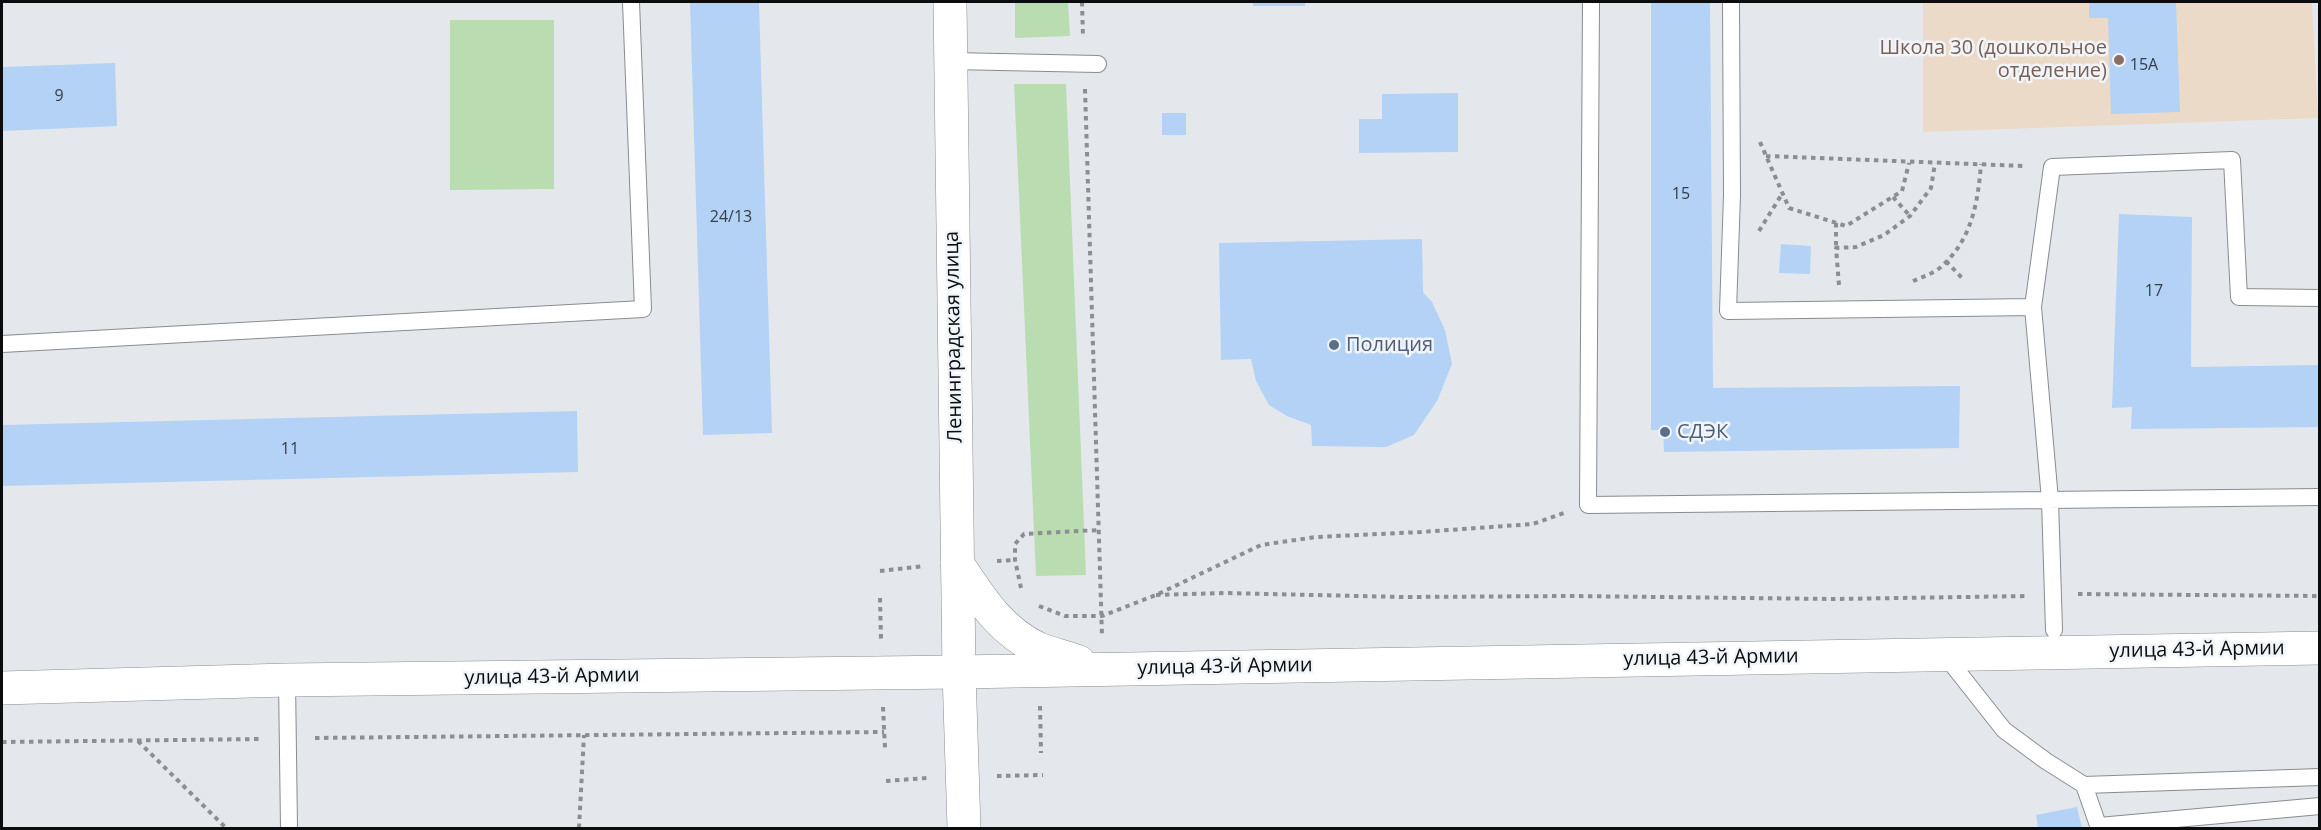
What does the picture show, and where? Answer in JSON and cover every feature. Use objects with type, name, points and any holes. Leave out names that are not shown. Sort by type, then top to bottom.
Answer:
[{"type":"main road","name":"Ленинградская улица","points":[[950,2],[957,563],[964,828]]},
{"type":"main road","name":"улица 43-й Армии","points":[[957,563],[987,609],[1011,632],[1040,649],[1102,658]]},
{"type":"main road","name":"улица 43-й Армии","points":[[2,688],[287,680],[959,672],[1102,658],[1944,654],[2319,648]]},
{"type":"lane","points":[[2,344],[644,309],[631,2]]},
{"type":"lane","points":[[1591,2],[1588,505],[2319,497]]},
{"type":"lane","points":[[1731,2],[1731,195],[1728,311],[2032,307]]},
{"type":"lane","points":[[951,61],[1091,64]]},
{"type":"lane","points":[[2054,630],[2050,500],[2032,307],[2052,167],[2232,160],[2239,297],[2319,298]]},
{"type":"lane","points":[[2054,630],[2090,652]]},
{"type":"lane","points":[[2025,653],[2054,630]]},
{"type":"lane","points":[[1944,654],[2004,730],[2084,785],[2319,777]]},
{"type":"lane","points":[[287,680],[289,828]]},
{"type":"lane","points":[[2084,785],[2099,827],[2319,806]]},
{"type":"path","points":[[1082,2],[1091,64],[1102,658]]},
{"type":"path","points":[[1757,136],[1790,208],[1846,226],[1902,191],[1909,163]]},
{"type":"path","points":[[1766,156],[2052,167]]},
{"type":"path","points":[[1836,248],[1856,247],[1884,235],[1910,216],[1931,188],[1935,163]]},
{"type":"path","points":[[1904,285],[1942,267],[1966,237],[1978,202],[1981,164]]},
{"type":"path","points":[[1893,197],[1910,216]]},
{"type":"path","points":[[1836,223],[1840,287],[1849,287]]},
{"type":"path","points":[[1033,600],[1040,607],[1065,616],[1102,616],[1156,595],[1261,545],[1316,537],[1533,524],[1588,505]]},
{"type":"path","points":[[1026,594],[1019,587],[1015,544],[1018,539],[1024,534],[1099,530]]},
{"type":"path","points":[[1156,595],[1224,593],[1404,597],[1572,596],[1834,600],[2081,594],[2319,596]]},
{"type":"path","points":[[2,742],[884,732],[885,748]]},
{"type":"path","points":[[579,828],[584,735]]},
{"type":"path","points":[[137,741],[226,828]]},
{"type":"path","points":[[886,781],[962,776],[1043,775]]},
{"type":"shaded area","name":"Школа 30 (дошкольное отделение)","points":[[1923,2],[2312,2],[2318,118],[1923,132]]},
{"type":"green space","points":[[1015,2],[1068,2],[1070,36],[1015,38]]},
{"type":"green space","points":[[450,20],[554,20],[554,189],[450,190]]},
{"type":"green space","points":[[1014,84],[1066,84],[1086,575],[1036,576]]},
{"type":"building","points":[[690,2],[759,2],[772,433],[703,435]]},
{"type":"building","points":[[1253,2],[1305,2],[1305,6],[1253,6]]},
{"type":"building","points":[[1651,2],[1710,2],[1713,388],[1960,386],[1959,448],[1664,452],[1663,430],[1651,430]]},
{"type":"building","points":[[2089,2],[2176,2],[2180,112],[2111,114],[2108,18],[2089,18]]},
{"type":"building","points":[[115,63],[117,126],[2,131],[2,67]]},
{"type":"building","points":[[1458,93],[1458,152],[1359,153],[1359,119],[1382,119],[1382,94]]},
{"type":"building","points":[[1162,113],[1186,113],[1186,135],[1162,135]]},
{"type":"building","points":[[2119,214],[2192,217],[2191,367],[2320,365],[2320,427],[2131,429],[2132,407],[2112,408]]},
{"type":"building","name":"Полиция","points":[[1422,239],[1423,292],[1432,302],[1445,330],[1452,364],[1437,401],[1414,435],[1386,447],[1312,446],[1311,425],[1287,416],[1269,405],[1256,381],[1251,359],[1221,360],[1219,243]]},
{"type":"building","points":[[1781,244],[1811,246],[1810,274],[1779,273]]},
{"type":"building","points":[[577,411],[578,472],[2,486],[2,425]]},
{"type":"building","points":[[2077,807],[2082,828],[2038,828],[2036,815]]},
{"type":"place","name":"Школа 30 (дошкольное отделение)","points":[[2119,60]]},
{"type":"place","name":"Полиция","points":[[1334,345]]},
{"type":"place","name":"СДЭК","points":[[1665,432]]}]
